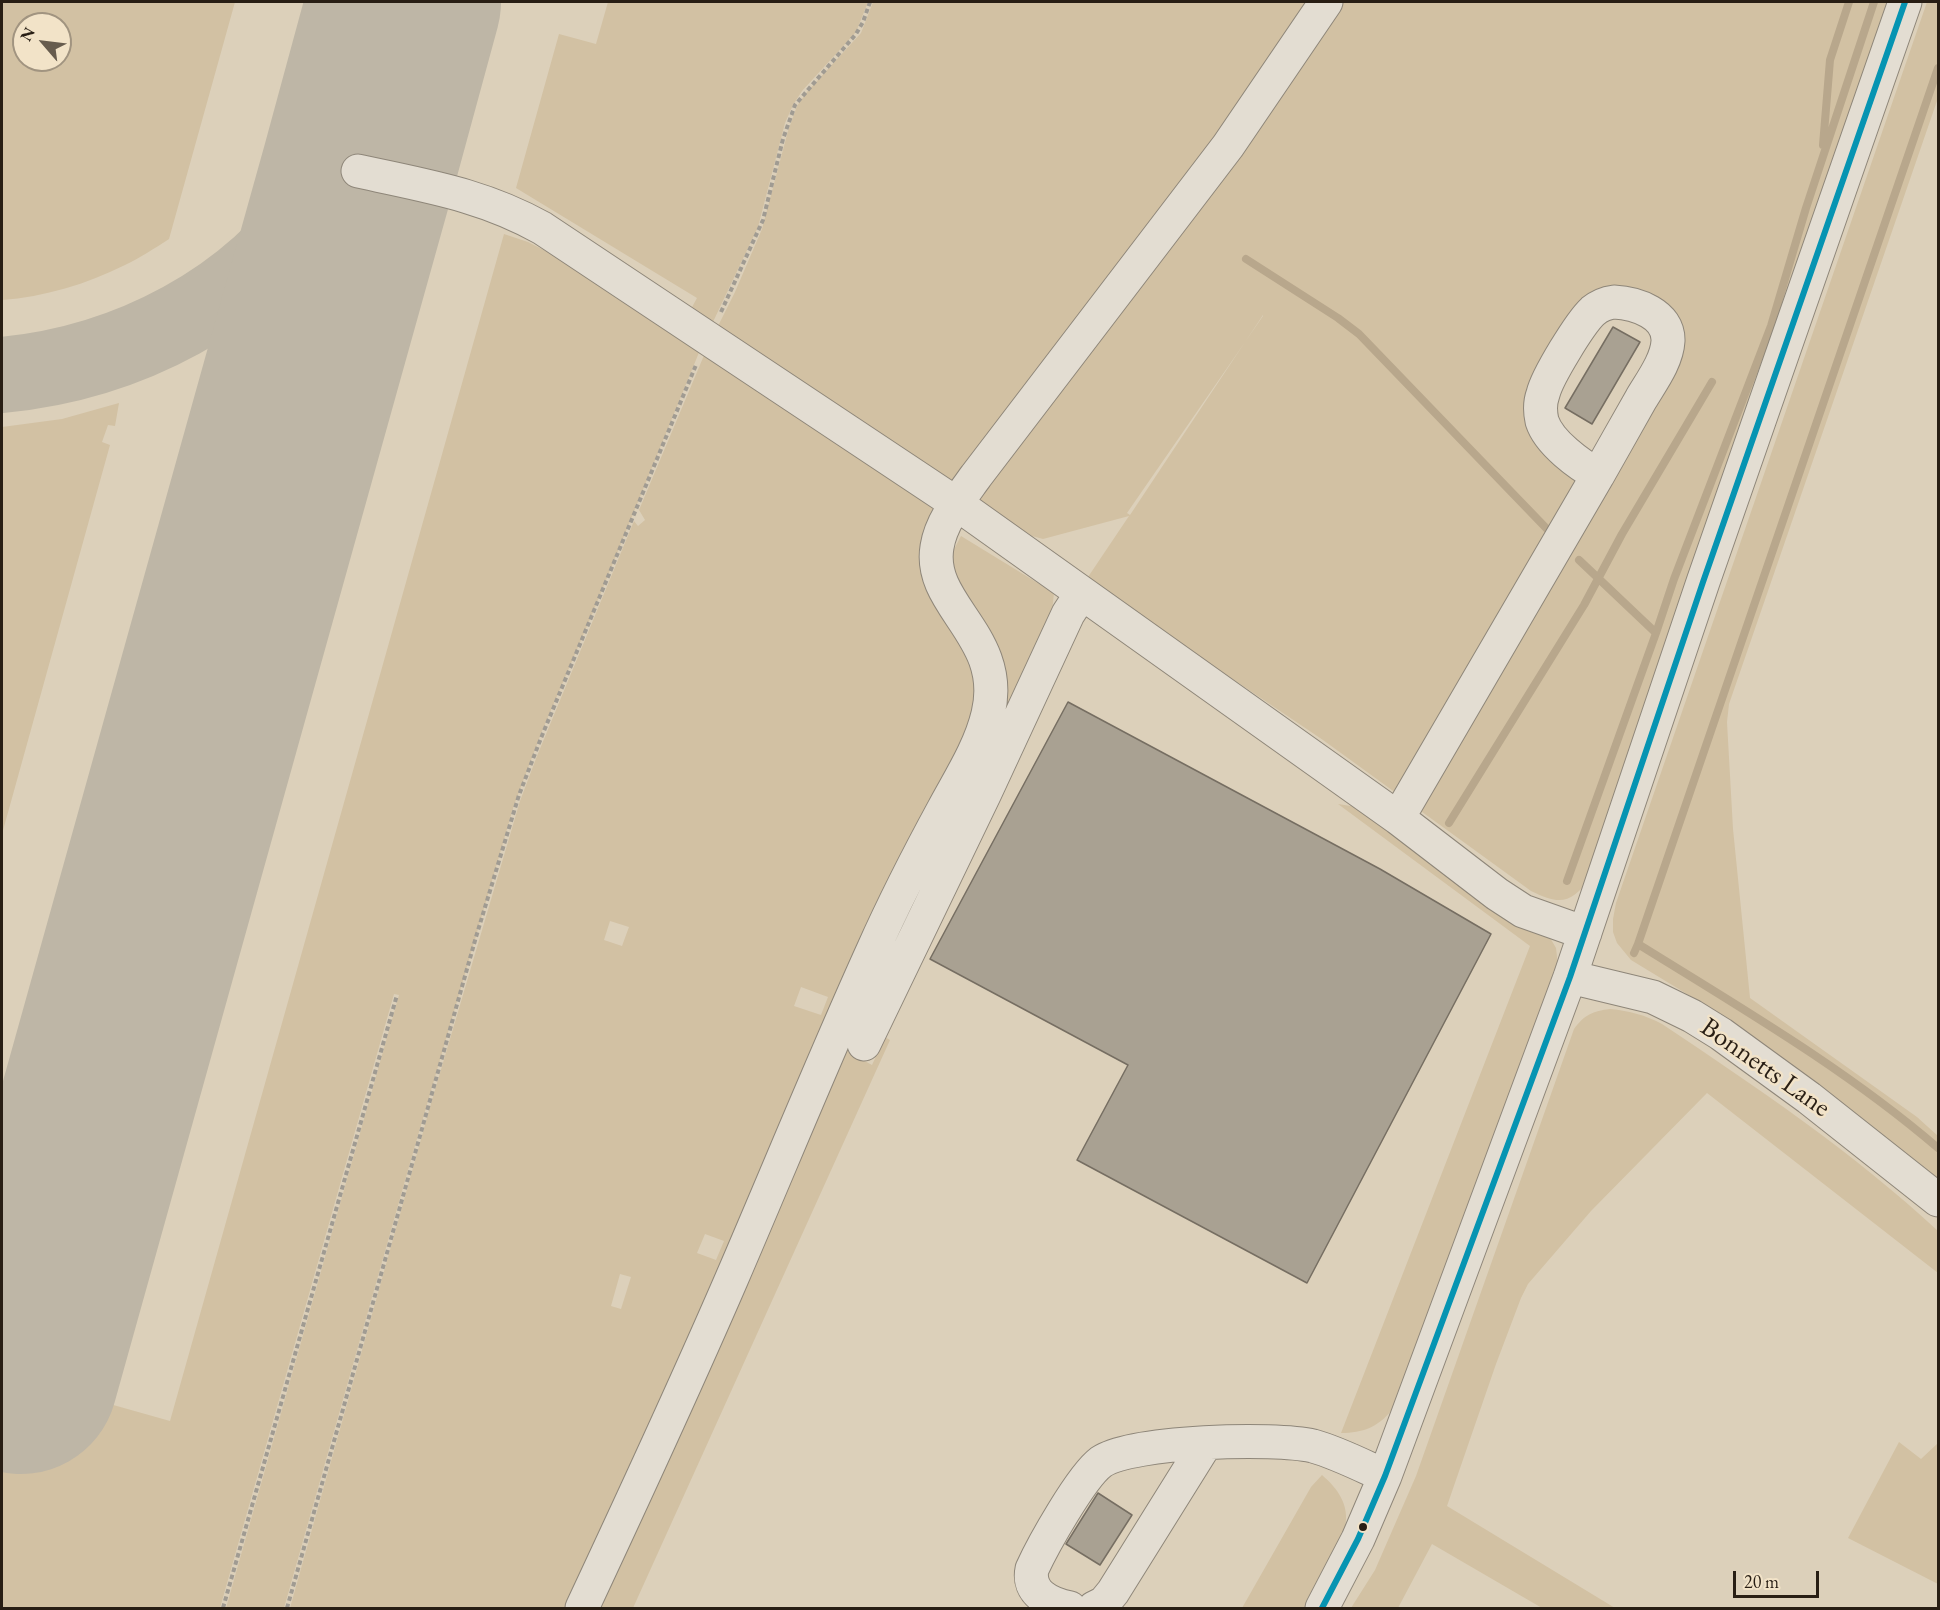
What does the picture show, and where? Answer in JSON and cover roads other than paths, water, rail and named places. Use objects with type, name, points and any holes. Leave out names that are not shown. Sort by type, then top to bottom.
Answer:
[{"type":"street","points":[[582,1608],[730,1282],[872,951],[985,725],[991,694],[987,663],[974,635],[940,581],[936,566],[940,536],[957,504],[976,476],[1228,146],[1326,2]]},
{"type":"street","points":[[1322,1608],[1358,1539],[1385,1476],[1570,977],[1703,582],[1905,2]]},
{"type":"street","points":[[358,171],[460,194],[514,213],[578,251],[957,504],[1398,818],[1497,894],[1523,911],[1585,933]]},
{"type":"street","points":[[1398,818],[1598,475],[1657,371],[1668,345],[1666,329],[1658,318],[1628,303],[1608,303],[1592,312],[1547,382],[1542,398],[1541,416],[1547,430],[1569,455],[1598,475]]},
{"type":"street","points":[[864,1044],[1068,614],[1081,594]]},
{"type":"street","name":"Bonnetts Lane","points":[[1570,977],[1653,997],[1682,1010],[1721,1034],[1809,1098],[1938,1200]]},
{"type":"street","points":[[1070,1608],[1054,1604],[1040,1596],[1034,1589],[1030,1576],[1037,1558],[1090,1473],[1110,1457],[1140,1449],[1206,1443],[1304,1444],[1334,1452],[1385,1476]]},
{"type":"street","points":[[1094,1608],[1104,1603],[1113,1592],[1206,1443]]},
{"type":"waterway","points":[[1823,145],[1830,60],[1849,2]]},
{"type":"waterway","points":[[1579,560],[1656,633],[1674,579],[1771,326],[1806,208],[1874,2]]},
{"type":"waterway","points":[[1638,944],[1938,68]]},
{"type":"waterway","points":[[1246,259],[1359,334],[1547,529]]},
{"type":"waterway","points":[[1449,823],[1584,605],[1622,534],[1712,382]]},
{"type":"waterway","points":[[1567,881],[1656,633]]},
{"type":"waterway","points":[[1634,953],[1638,944],[1754,1016],[1867,1092],[1938,1148]]}]
